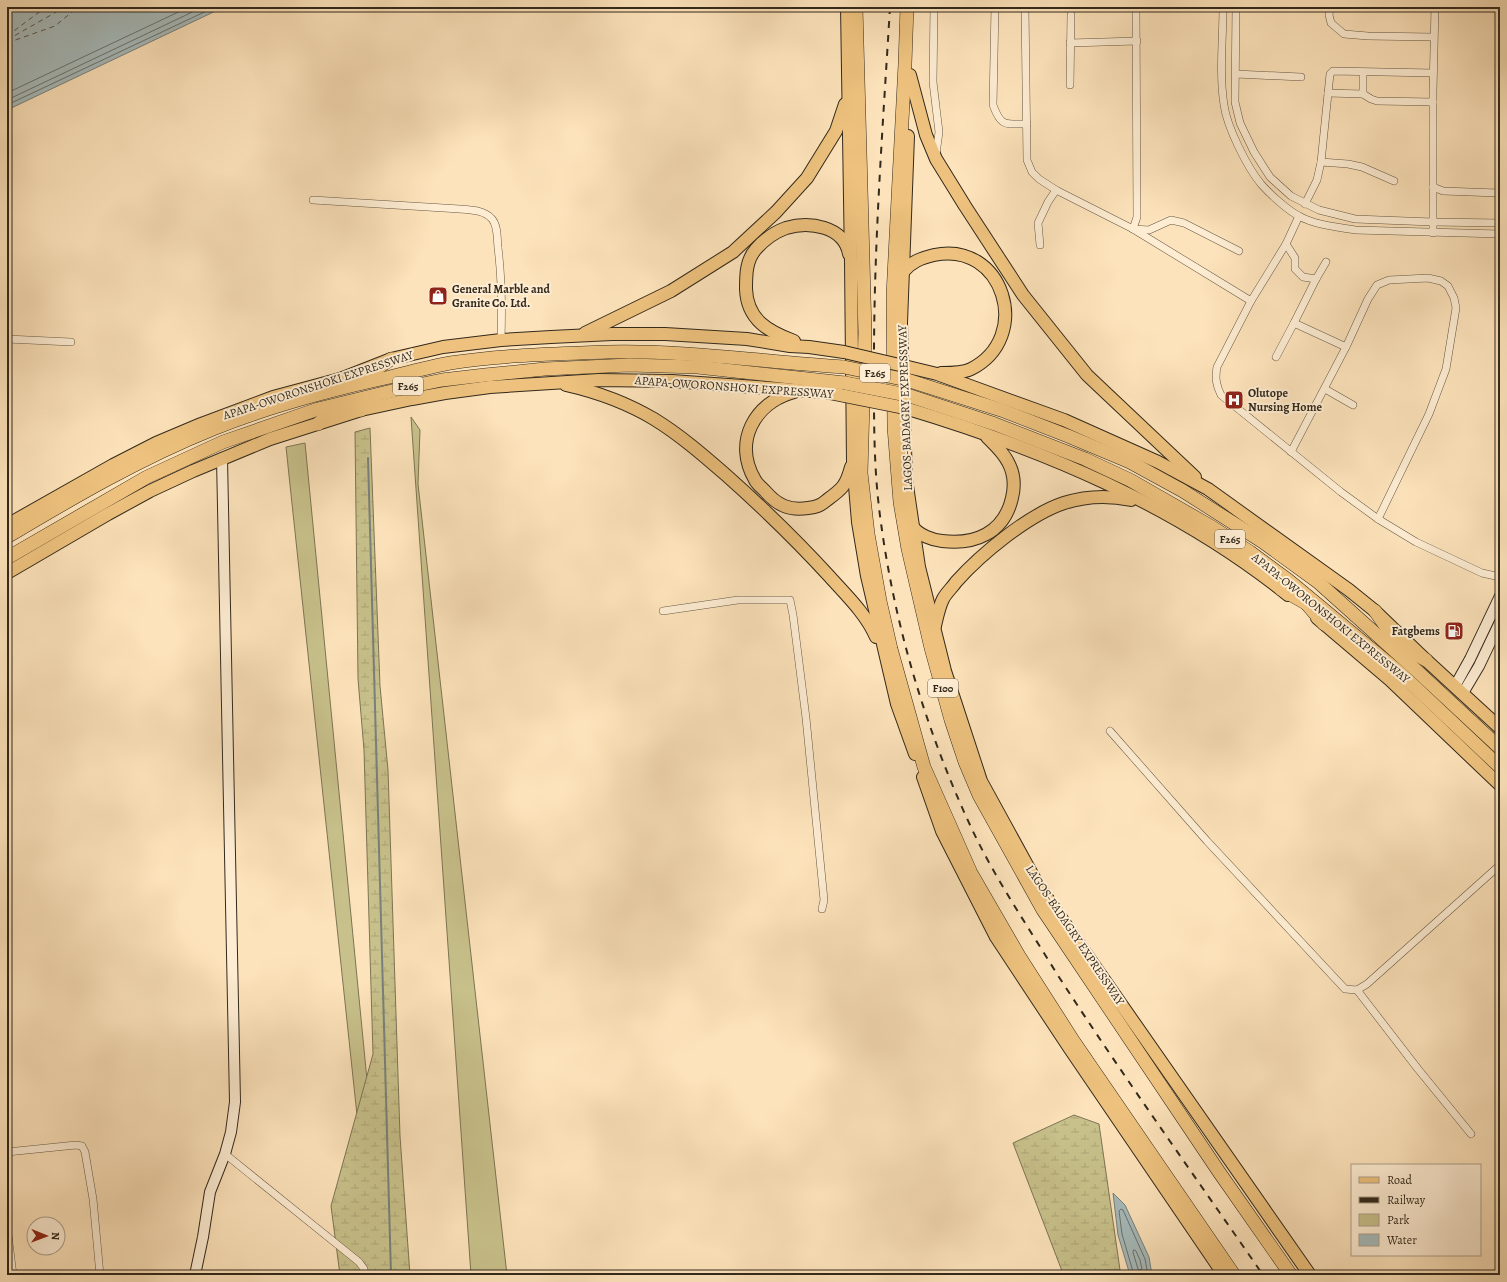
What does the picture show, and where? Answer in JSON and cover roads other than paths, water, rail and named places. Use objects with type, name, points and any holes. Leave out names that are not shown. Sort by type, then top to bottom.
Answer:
[{"type":"highway","points":[[856,7],[865,333],[861,473],[868,534],[880,601],[891,649],[924,767],[971,873],[1019,956],[1074,1042],[1234,1275]]},
{"type":"highway","name":"LAGOS-BADAGRY EXPRESSWAY","points":[[907,7],[894,295],[894,427],[900,502],[908,549],[931,648],[951,720],[965,762],[979,795],[1043,910],[1291,1275]]},
{"type":"highway","name":"APAPA-OWORONSHOKI EXPRESSWAY","points":[[7,537],[79,494],[132,466],[182,442],[238,420],[341,385],[451,363],[500,358],[609,352],[681,354],[844,367],[907,374],[1130,462],[1183,491],[1263,542],[1318,582],[1500,748]]},
{"type":"highway","points":[[318,424],[351,404],[341,385],[372,372],[391,359]]},
{"type":"highway","name":"APAPA-OWORONSHOKI EXPRESSWAY","points":[[7,558],[147,477],[223,442],[318,409],[351,404],[442,380],[545,370],[629,365],[697,367],[845,389],[906,402],[995,424],[1130,480],[1212,527],[1250,552],[1285,585],[1327,619],[1399,672],[1500,767]]},
{"type":"highway","points":[[372,372],[396,375]]},
{"type":"highway","points":[[1285,585],[1327,619]]},
{"type":"highway","points":[[1375,611],[1416,670]]},
{"type":"highway","points":[[1364,624],[1426,660]]},
{"type":"main road","points":[[847,7],[853,462],[858,522],[867,576],[897,704],[942,831],[996,937],[1070,1049],[1224,1275]]},
{"type":"main road","name":"LAGOS-BADAGRY EXPRESSWAY","points":[[913,7],[901,323],[906,479],[919,567],[946,671],[980,782],[1038,885],[1310,1275]]},
{"type":"main road","points":[[910,75],[922,124],[936,159],[1023,294],[1087,375],[1208,489]]},
{"type":"main road","points":[[580,336],[671,291],[733,252],[776,212],[807,178],[836,131],[844,110],[848,83]]},
{"type":"main road","points":[[809,347],[776,334],[760,324],[753,313],[746,299],[746,270],[755,250],[771,235],[786,228],[818,226],[830,229],[837,234],[848,247],[851,262]]},
{"type":"main road","points":[[902,272],[912,263],[926,257],[942,253],[958,254],[974,260],[989,271],[999,284],[1005,303],[1005,322],[1002,338],[996,349],[971,369],[956,373],[936,374]]},
{"type":"main road","name":"APAPA-OWORONSHOKI EXPRESSWAY","points":[[7,525],[106,469],[156,443],[201,424],[273,397],[341,385],[391,359],[443,347],[501,340],[612,334],[665,334],[747,339],[790,346],[809,347],[844,352],[907,374],[936,374],[1088,430],[1158,462],[1208,489],[1313,563],[1375,611],[1500,728]]},
{"type":"main road","name":"APAPA-OWORONSHOKI EXPRESSWAY","points":[[7,573],[49,547],[150,491],[222,458],[270,439],[318,424],[351,404],[490,387],[599,380],[638,379],[825,392],[845,389]]},
{"type":"main road","points":[[543,384],[566,385],[605,396],[653,419],[699,452],[773,518],[807,551],[848,596],[869,623],[887,666]]},
{"type":"main road","points":[[800,390],[786,394],[772,401],[761,410],[751,426],[746,444],[747,459],[755,480],[780,505],[798,510],[820,506],[847,482],[853,462]]},
{"type":"main road","name":"APAPA-OWORONSHOKI EXPRESSWAY","points":[[906,402],[1079,471],[1150,504],[1285,585]]},
{"type":"main road","points":[[913,527],[922,535],[936,541],[954,543],[982,537],[993,531],[1003,520],[1010,507],[1014,492],[1013,477],[1009,463],[1001,451],[984,434]]},
{"type":"main road","points":[[935,627],[943,599],[968,568],[987,552],[1039,514],[1063,503],[1087,497],[1110,497],[1150,504]]},
{"type":"main road","name":"APAPA-OWORONSHOKI EXPRESSWAY","points":[[1327,619],[1500,785]]},
{"type":"street","points":[[934,7],[933,82],[939,132],[936,159]]},
{"type":"street","points":[[995,7],[993,105],[998,118],[1004,123],[1027,124]]},
{"type":"street","points":[[1025,7],[1027,160],[1032,172],[1039,179],[1056,190],[1132,229],[1252,301]]},
{"type":"street","points":[[1132,229],[1137,217],[1136,7]]},
{"type":"street","points":[[1223,7],[1222,82],[1224,104],[1230,126],[1246,159],[1261,184],[1284,205],[1299,216],[1334,226],[1355,230],[1500,234]]},
{"type":"street","points":[[1236,7],[1235,102],[1240,123],[1254,152],[1270,178],[1291,196],[1319,210],[1355,218],[1433,222],[1500,223]]},
{"type":"street","points":[[1330,7],[1329,15],[1331,23],[1344,34],[1433,37]]},
{"type":"street","points":[[1433,233],[1433,37],[1435,7]]},
{"type":"street","points":[[1070,85],[1071,15]]},
{"type":"street","points":[[1070,44],[1137,41]]},
{"type":"street","points":[[1305,204],[1317,180],[1321,162],[1330,74],[1333,71],[1433,73]]},
{"type":"street","points":[[1362,94],[1363,72]]},
{"type":"street","points":[[1236,74],[1301,78]]},
{"type":"street","points":[[1328,93],[1362,94],[1377,101],[1433,102]]},
{"type":"street","points":[[1321,162],[1348,164],[1362,167],[1394,181]]},
{"type":"street","points":[[1434,187],[1443,191],[1498,193]]},
{"type":"street","points":[[1040,245],[1038,223],[1048,202],[1056,190]]},
{"type":"street","points":[[313,200],[478,210],[487,214],[492,219],[496,227],[503,301],[501,340]]},
{"type":"street","points":[[1299,216],[1286,244],[1252,301],[1217,367],[1215,378],[1221,395],[1341,492],[1378,519],[1416,542],[1482,573],[1500,577]]},
{"type":"street","points":[[1132,229],[1149,230],[1171,220],[1184,223],[1239,251]]},
{"type":"street","points":[[1286,244],[1295,258],[1295,269],[1303,277],[1316,279]]},
{"type":"street","points":[[1276,357],[1326,262]]},
{"type":"street","points":[[1292,452],[1346,347],[1368,299],[1377,285],[1389,280],[1428,278],[1441,281],[1448,286],[1454,298],[1456,308],[1446,369],[1429,414],[1378,519]]},
{"type":"street","points":[[1294,323],[1346,347]]},
{"type":"street","points":[[7,339],[70,342]]},
{"type":"street","points":[[1325,389],[1353,405]]},
{"type":"street","points":[[195,1275],[210,1192],[225,1154],[231,1132],[235,1102],[222,458]]},
{"type":"street","points":[[1459,690],[1470,660],[1500,596]]},
{"type":"street","points":[[663,611],[738,600],[790,600],[806,718],[824,900],[822,909]]},
{"type":"street","points":[[1459,690],[1479,666],[1500,622]]},
{"type":"street","points":[[1110,731],[1207,841],[1345,989],[1357,990],[1367,984],[1500,865]]},
{"type":"street","points":[[1357,990],[1418,1069],[1471,1134]]},
{"type":"street","points":[[7,1152],[76,1145],[82,1146],[85,1152],[93,1199],[100,1275]]},
{"type":"street","points":[[225,1154],[310,1224],[355,1258],[364,1269],[365,1275]]},
{"type":"street","points":[[7,1227],[13,1275]]},
{"type":"water","points":[[7,7],[224,7],[7,110]]},
{"type":"water","points":[[1113,1193],[1125,1205],[1149,1257],[1152,1275],[1130,1275],[1118,1235]]},
{"type":"waterway","points":[[368,458],[391,1275]]},
{"type":"railway","points":[[890,7],[879,182],[874,314],[874,440],[878,502],[887,562],[914,677],[926,715],[954,789],[979,844],[1000,882],[1082,1012],[1263,1275]]},
{"type":"place","name":"General Marble and Granite Co. Ltd.","points":[[438,296]]},
{"type":"place","name":"Olutope Nursing Home","points":[[1234,400]]},
{"type":"place","name":"Fatgbems","points":[[1454,631]]}]
